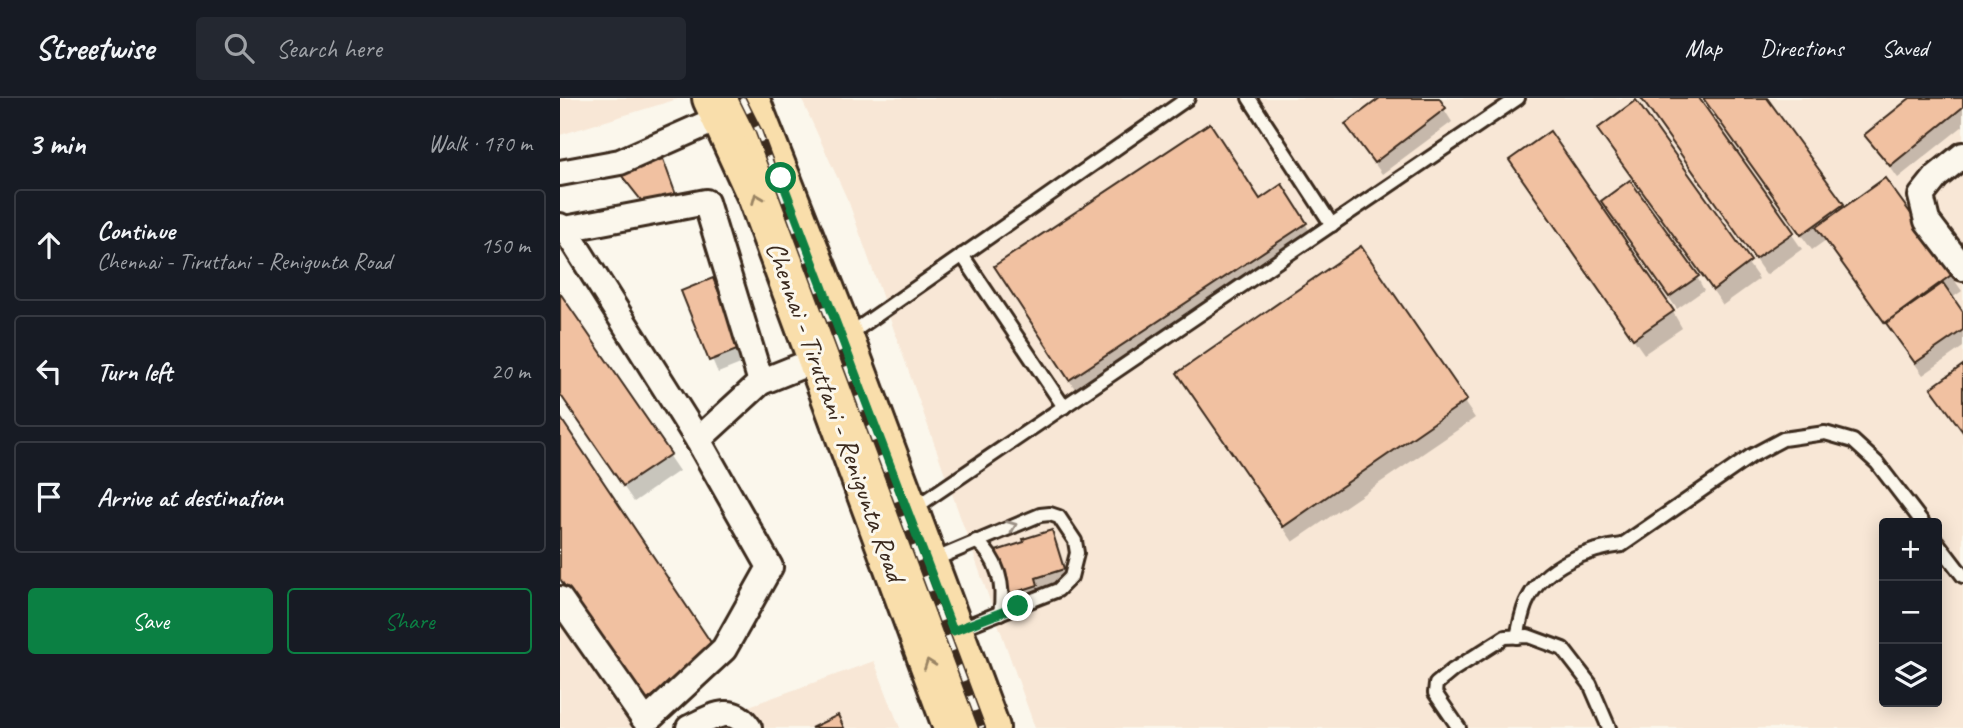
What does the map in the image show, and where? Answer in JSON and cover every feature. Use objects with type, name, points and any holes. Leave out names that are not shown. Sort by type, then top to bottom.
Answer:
[{"type":"main road","name":"Chennai - Tiruttani - Renigunta Road","points":[[734,104],[831,349],[908,513],[990,728]]},
{"type":"main road","name":"Chennai - Tiruttani - Renigunta Road","points":[[831,349],[953,728]]},
{"type":"street","points":[[560,173],[620,162],[734,104]]},
{"type":"street","points":[[1963,155],[1937,176],[1921,196],[1927,221],[1963,268]]},
{"type":"street","points":[[560,599],[645,719],[652,717],[724,649],[770,567],[698,440],[563,227],[706,202],[761,382]]},
{"type":"street","points":[[698,440],[761,382],[831,349]]},
{"type":"street","points":[[689,728],[717,715],[732,713],[745,721],[749,728]]},
{"type":"lane","points":[[831,349],[1188,98]]},
{"type":"lane","points":[[1249,98],[1332,225]]},
{"type":"lane","points":[[908,513],[1518,98]]},
{"type":"lane","points":[[962,255],[1064,407]]},
{"type":"lane","points":[[1517,637],[1528,599],[1552,571],[1599,548],[1622,545],[1751,456],[1783,439],[1825,433],[1853,441],[1877,463],[1919,518]]},
{"type":"lane","points":[[927,563],[1027,520],[1050,514],[1059,517],[1075,541],[1077,553],[1071,577],[1058,590],[953,631]]},
{"type":"lane","points":[[976,541],[987,550],[997,571],[1004,593],[1000,613]]},
{"type":"lane","points":[[1942,549],[1963,576]]},
{"type":"lane","points":[[1460,728],[1435,693],[1436,684],[1504,637],[1528,636],[1563,649],[1590,684],[1609,728]]},
{"type":"shaded area","points":[[560,98],[681,98],[560,135]]},
{"type":"shaded area","points":[[801,98],[1963,98],[1963,728],[1035,728],[849,203]]},
{"type":"shaded area","points":[[560,610],[642,728],[560,728]]},
{"type":"shaded area","points":[[874,661],[900,728],[688,728]]},
{"type":"building","points":[[1380,98],[1439,98],[1446,108],[1374,163],[1345,124]]},
{"type":"building","points":[[1641,98],[1699,98],[1794,232],[1755,259]]},
{"type":"building","points":[[1703,98],[1767,98],[1844,204],[1801,235]]},
{"type":"building","points":[[1910,98],[1963,98],[1963,107],[1890,166],[1864,135]]},
{"type":"building","points":[[1636,100],[1751,261],[1713,290],[1597,129]]},
{"type":"building","points":[[1210,123],[1260,199],[1282,184],[1307,223],[1069,380],[994,266]]},
{"type":"building","points":[[1550,131],[1674,311],[1633,339],[1509,160]]},
{"type":"building","points":[[663,159],[676,195],[645,205],[618,171]]},
{"type":"building","points":[[1885,178],[1954,273],[1885,323],[1816,227]]},
{"type":"building","points":[[1630,180],[1699,276],[1669,297],[1601,201]]},
{"type":"building","points":[[1361,246],[1467,400],[1283,527],[1177,373]]},
{"type":"building","points":[[713,278],[742,348],[709,361],[681,291]]},
{"type":"building","points":[[1943,283],[1963,312],[1963,330],[1915,363],[1886,323]]},
{"type":"building","points":[[560,293],[671,454],[623,486],[560,394]]},
{"type":"building","points":[[1963,365],[1963,432],[1931,388]]},
{"type":"building","points":[[560,417],[716,650],[643,703],[560,579]]},
{"type":"building","points":[[1052,530],[1064,569],[1036,578],[1038,585],[1010,594],[996,551]]},
{"type":"building","points":[[838,715],[844,728],[811,728]]},
{"type":"railway","points":[[742,98],[758,130],[982,728]]},
{"type":"route","points":[[781,178],[844,338],[953,631],[1018,606]]}]
